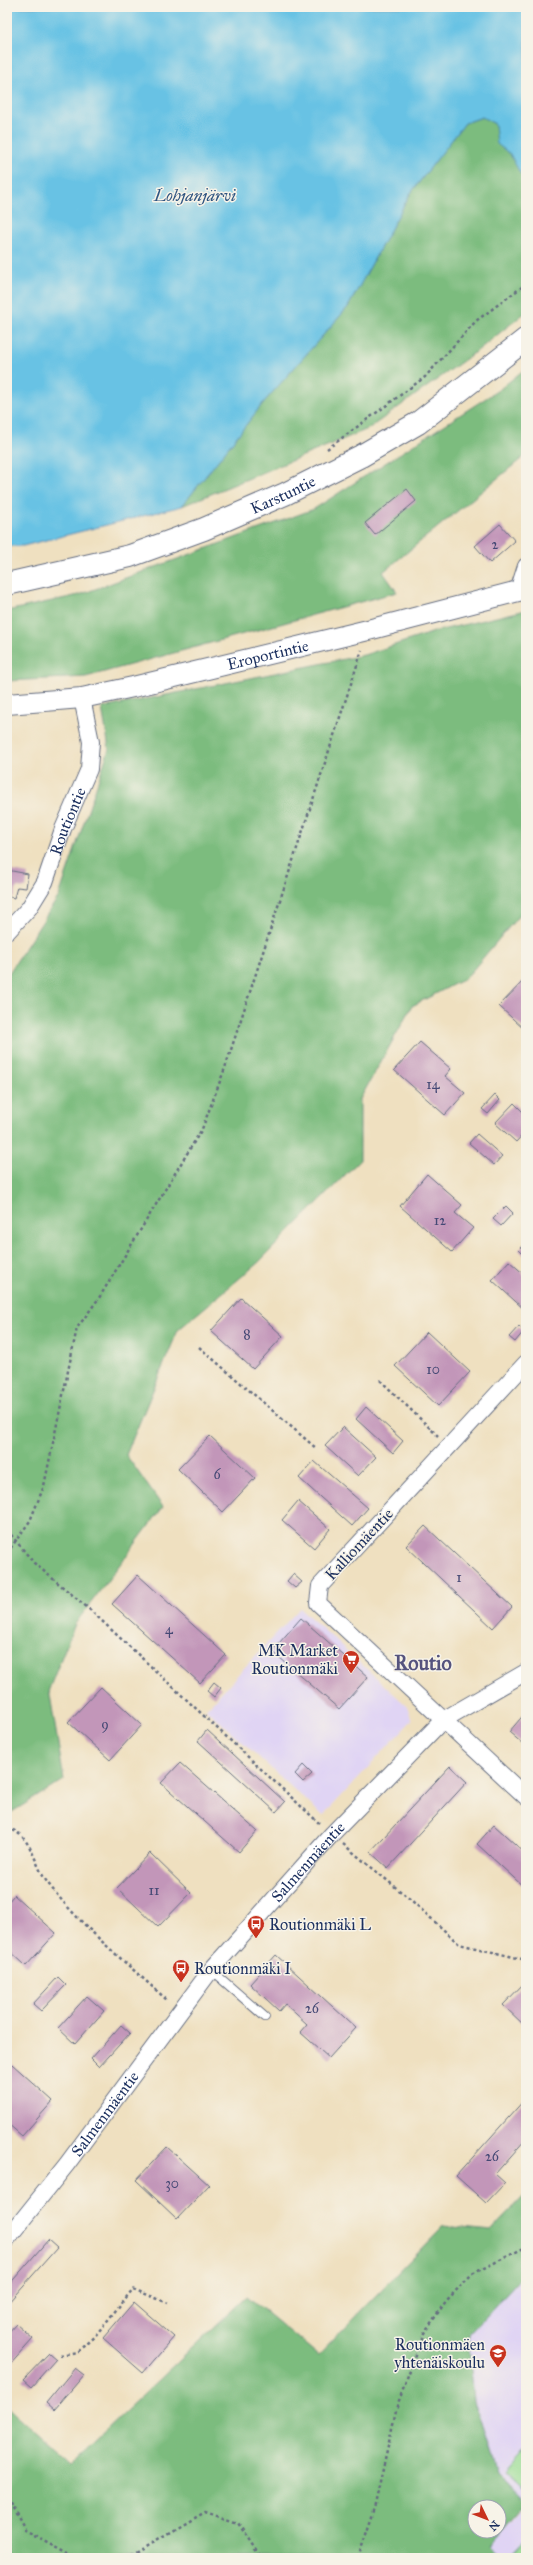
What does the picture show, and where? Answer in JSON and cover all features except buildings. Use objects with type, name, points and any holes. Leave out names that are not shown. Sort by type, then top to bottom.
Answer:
[{"type":"main road","name":"Karstuntie","points":[[7,584],[130,556],[204,528],[285,494],[361,456],[418,422],[526,339]]},
{"type":"street","points":[[522,590],[526,566]]},
{"type":"street","name":"Eroportintie","points":[[7,704],[82,698],[368,630],[522,590]]},
{"type":"street","name":"Routiontie","points":[[7,932],[29,908],[45,882],[63,829],[89,769],[91,742],[82,698]]},
{"type":"street","name":"Kalliomäentie","points":[[443,1720],[318,1603],[320,1586],[526,1363]]},
{"type":"street","name":"Salmenmäentie","points":[[7,2239],[67,2164],[210,1970],[332,1834],[443,1720],[526,1672]]},
{"type":"street","points":[[443,1720],[526,1796]]},
{"type":"lane","points":[[210,1970],[265,2017]]},
{"type":"path","points":[[324,451],[425,377],[476,321],[526,284]]},
{"type":"path","points":[[7,1553],[30,1521],[44,1486],[77,1328],[99,1298],[202,1130],[225,1068],[368,630]]},
{"type":"path","points":[[199,1347],[317,1449]]},
{"type":"path","points":[[380,1380],[449,1446]]},
{"type":"path","points":[[7,1530],[34,1563],[88,1608],[190,1706],[319,1823]]},
{"type":"path","points":[[7,1828],[24,1837],[46,1881],[67,1906],[179,2011]]},
{"type":"path","points":[[340,1841],[411,1900],[459,1944],[526,1960]]},
{"type":"path","points":[[357,2558],[375,2504],[397,2406],[424,2332],[446,2301],[472,2274],[526,2247]]},
{"type":"path","points":[[60,2355],[76,2352],[86,2344],[133,2289],[168,2303]]},
{"type":"path","points":[[7,2497],[25,2530],[77,2558]]},
{"type":"path","points":[[127,2558],[205,2512],[238,2523],[261,2558]]},
{"type":"shaded area","points":[[300,1608],[407,1706],[412,1720],[323,1816],[206,1709]]},
{"type":"shaded area","name":"Routionmäen yhtenäiskoulu","points":[[526,2272],[526,2504],[497,2474],[474,2401],[468,2335]]},
{"type":"shaded area","points":[[526,2506],[526,2558],[507,2558],[492,2544],[496,2539],[507,2539],[507,2527]]},
{"type":"green space","points":[[482,117],[495,124],[526,153],[526,312],[477,351],[368,429],[182,506],[264,402],[348,307],[410,194],[465,123]]},
{"type":"green space","points":[[526,368],[526,455],[383,572],[397,592],[86,677],[7,681],[7,611],[79,595],[314,509],[500,389]]},
{"type":"green space","points":[[526,610],[526,907],[466,978],[412,1006],[360,1099],[360,1160],[259,1262],[178,1330],[126,1455],[163,1507],[75,1624],[49,1689],[64,1780],[7,1815],[7,976],[59,896],[109,749],[102,708],[364,655],[437,631]]},
{"type":"green space","points":[[526,2194],[526,2272],[468,2335],[474,2401],[497,2474],[526,2504],[507,2526],[507,2499],[467,2499],[467,2539],[496,2539],[492,2544],[507,2558],[7,2558],[7,2407],[70,2463],[247,2296],[318,2355],[443,2226],[491,2231]]},
{"type":"green space","points":[[526,2447],[526,2494],[503,2473]]},
{"type":"green space","points":[[526,2539],[526,2558],[519,2558],[513,2553]]},
{"type":"water","name":"Lohjanjärvi","points":[[7,7],[526,7],[526,174],[521,175],[510,154],[497,144],[495,124],[482,117],[465,123],[410,194],[348,307],[264,402],[182,506],[23,546],[7,546]]},
{"type":"place","name":"MK Market Routionmäki","points":[[351,1674]]},
{"type":"place","name":"Routionmäki L","points":[[256,1939]]},
{"type":"place","name":"Routionmäki I","points":[[181,1983]]},
{"type":"place","name":"Routionmäen yhtenäiskoulu","points":[[498,2368]]},
{"type":"district","name":"Routio","points":[[423,1663]]}]
